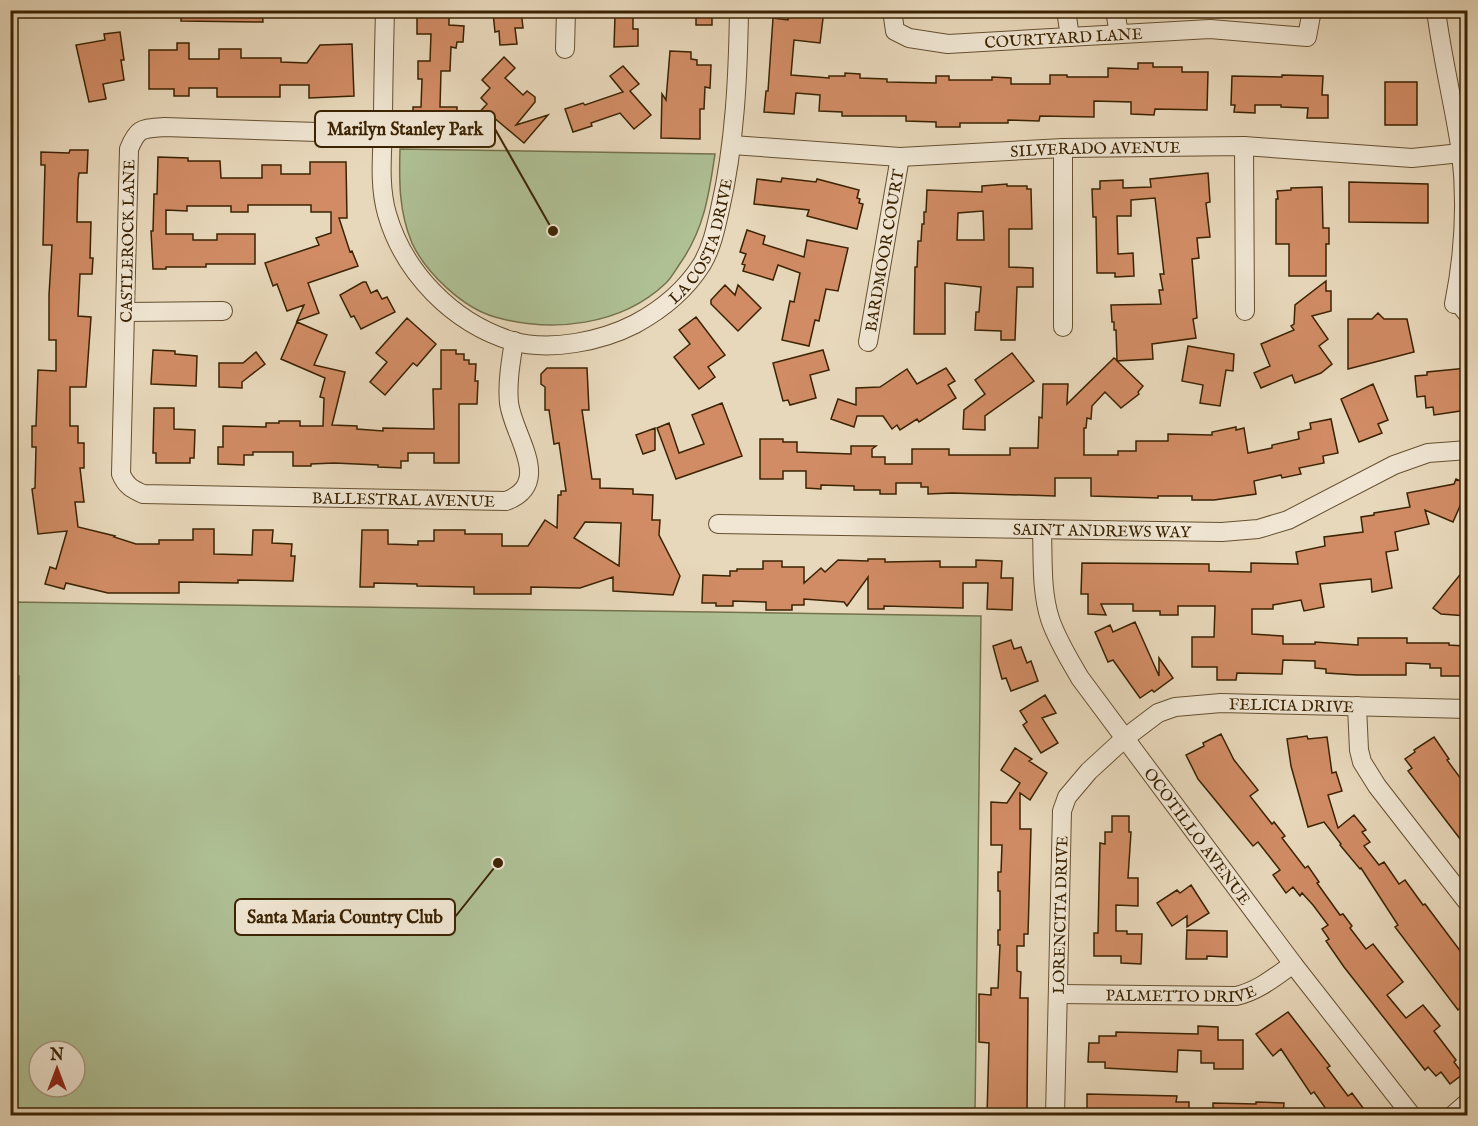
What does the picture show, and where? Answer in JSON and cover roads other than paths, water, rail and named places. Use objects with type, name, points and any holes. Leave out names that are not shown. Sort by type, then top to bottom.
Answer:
[{"type":"street","name":"LA COSTA DRIVE","points":[[385,10],[381,175],[387,213],[401,249],[423,281],[450,309],[483,329],[514,341],[542,345],[582,342],[620,332],[655,314],[685,288],[703,262],[714,235],[732,145],[739,10]]},
{"type":"street","points":[[565,49],[566,10]]},
{"type":"street","name":"COURTYARD LANE","points":[[892,10],[895,31],[909,38],[948,44],[1210,29],[1307,37],[1312,10]]},
{"type":"street","points":[[1066,10],[1070,37]]},
{"type":"street","points":[[1115,10],[1119,34]]},
{"type":"street","points":[[1436,10],[1461,153],[1465,213],[1461,268],[1454,304]]},
{"type":"street","name":"CASTLEROCK LANE","points":[[129,487],[121,474],[129,148],[135,135],[145,129],[164,127],[382,134]]},
{"type":"street","name":"SILVERADO AVENUE","points":[[732,145],[900,157],[1063,148],[1244,146],[1412,158],[1461,153]]},
{"type":"street","points":[[1244,146],[1245,311]]},
{"type":"street","points":[[1063,148],[1063,327]]},
{"type":"street","name":"BARDMOOR COURT","points":[[868,342],[900,157]]},
{"type":"street","points":[[126,312],[223,311]]},
{"type":"street","name":"BALLESTRAL AVENUE","points":[[129,487],[143,494],[506,501],[518,496],[525,489],[530,472],[527,454],[513,424],[509,402],[514,341]]},
{"type":"street","name":"SAINT ANDREWS WAY","points":[[718,524],[1222,532],[1258,529],[1288,520],[1394,465],[1428,453],[1467,450]]},
{"type":"street","name":"OCOTILLO AVENUE","points":[[1042,529],[1044,590],[1050,618],[1080,678],[1293,963],[1412,1116]]},
{"type":"street","name":"FELICIA DRIVE","points":[[1125,738],[1158,712],[1175,707],[1221,703],[1467,709]]},
{"type":"street","points":[[1357,706],[1359,750],[1362,762],[1377,786],[1467,903]]},
{"type":"street","name":"LORENCITA DRIVE","points":[[1055,1116],[1062,811],[1067,797],[1089,771],[1125,738]]},
{"type":"street","name":"PALMETTO DRIVE","points":[[1059,993],[1236,996],[1249,993],[1266,984],[1293,963]]},
{"type":"street","points":[[1452,1116],[1467,1102]]},
{"type":"lane","points":[[1436,10],[1467,11]]},
{"type":"lane","points":[[1454,304],[1467,322]]},
{"type":"place","name":"Marilyn Stanley Park","points":[[553,231]]},
{"type":"place","name":"Santa Maria Country Club","points":[[498,863]]}]
